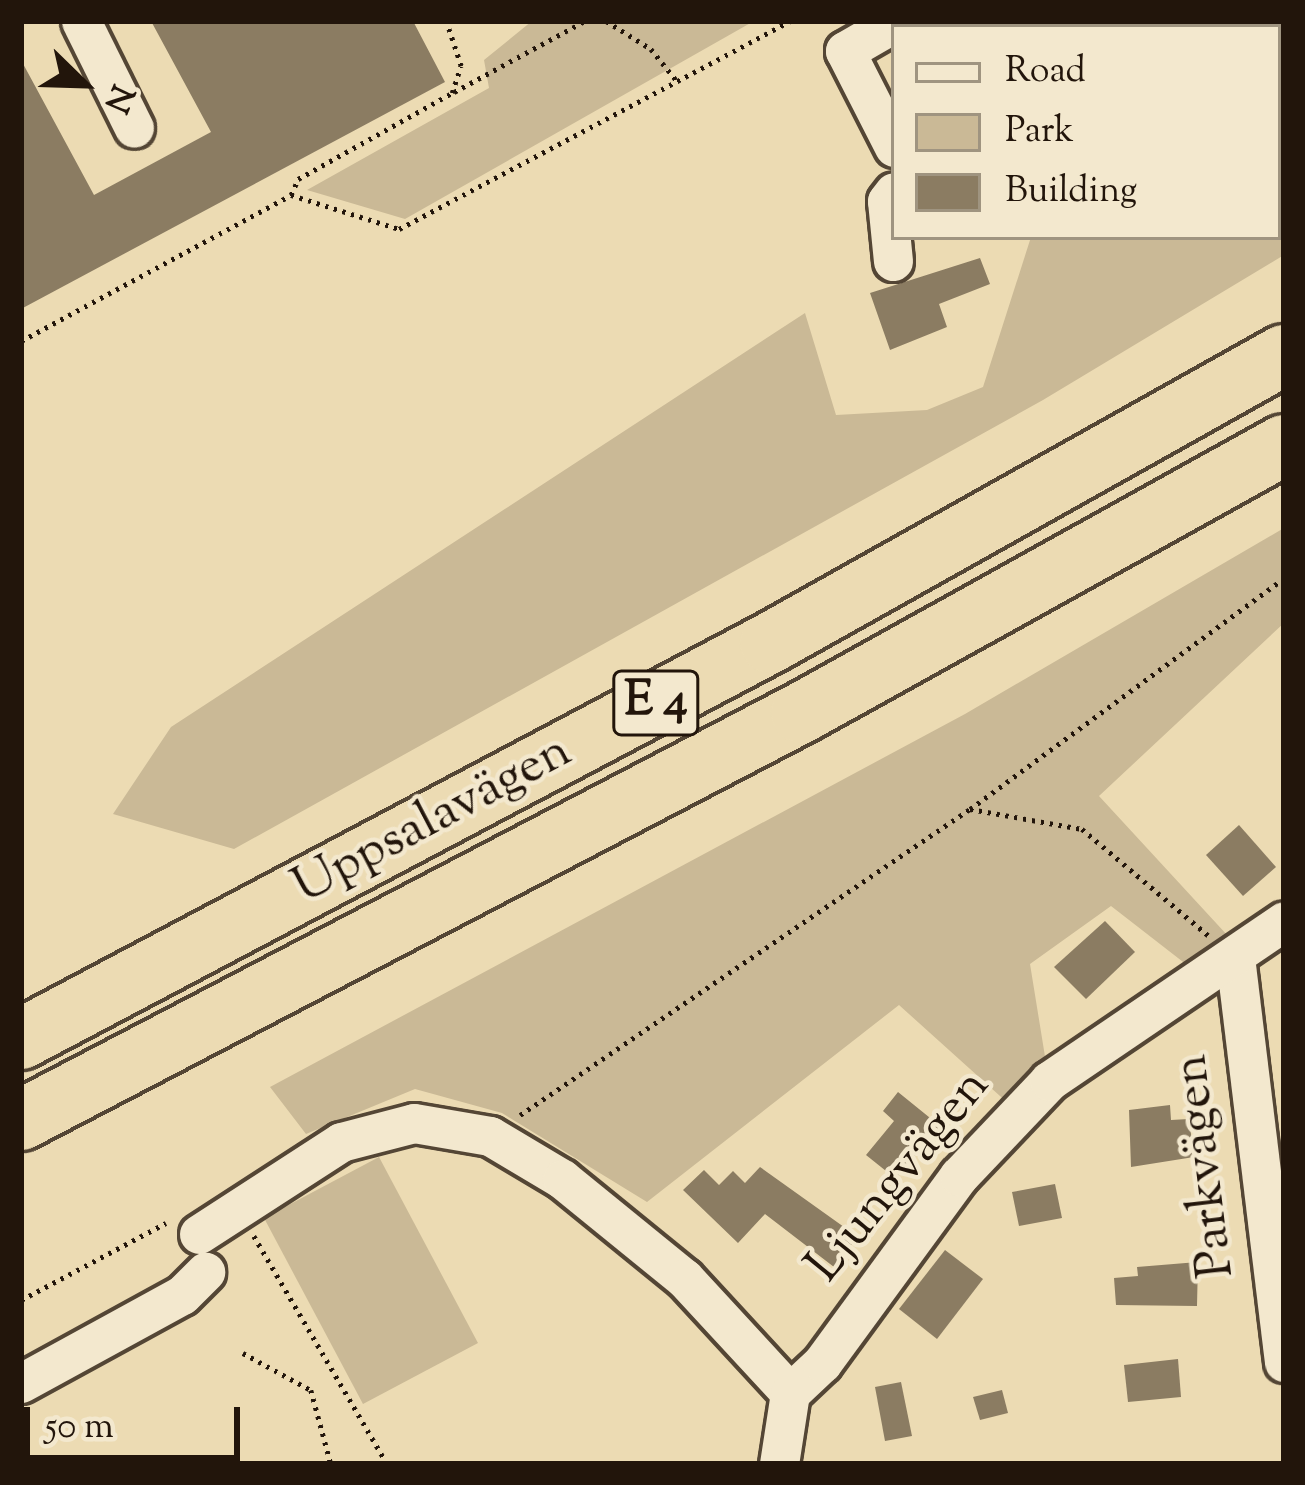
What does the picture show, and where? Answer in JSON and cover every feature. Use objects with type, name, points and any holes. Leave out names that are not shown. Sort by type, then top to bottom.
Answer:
[{"type":"highway","name":"Uppsalavägen","points":[[21,1039],[770,643],[1284,355]]},
{"type":"highway","name":"Uppsalavägen","points":[[21,1120],[801,713],[1284,445]]},
{"type":"street","points":[[81,21],[134,128]]},
{"type":"street","points":[[891,24],[845,51],[891,141]]},
{"type":"street","points":[[891,195],[886,201],[893,261]]},
{"type":"street","name":"Ljungvägen","points":[[790,1393],[822,1363],[959,1176],[1049,1081],[1284,921]]},
{"type":"street","name":"Parkvägen","points":[[1235,957],[1284,1362]]},
{"type":"street","points":[[21,1383],[182,1295],[194,1241],[237,1207],[341,1142],[414,1123],[490,1136],[562,1179],[684,1278],[790,1393],[778,1464]]},
{"type":"path","points":[[446,21],[461,67],[452,93]]},
{"type":"path","points":[[21,341],[291,195],[298,179],[586,21]]},
{"type":"path","points":[[606,21],[651,49],[677,82]]},
{"type":"path","points":[[291,195],[399,230],[790,21]]},
{"type":"path","points":[[490,1136],[970,808],[1284,578]]},
{"type":"path","points":[[970,808],[1082,829],[1235,957]]},
{"type":"path","points":[[237,1207],[387,1464]]},
{"type":"path","points":[[21,1300],[194,1241]]},
{"type":"path","points":[[243,1353],[311,1390],[331,1464]]},
{"type":"green space","points":[[532,21],[754,21],[405,219],[307,190],[489,88],[484,60]]},
{"type":"green space","points":[[1284,100],[1284,255],[1043,400],[234,849],[113,814],[171,727],[805,313],[836,415],[927,410],[983,387],[1030,240],[1281,240]]},
{"type":"green space","points":[[1284,528],[1284,623],[1099,796],[1228,936],[1187,965],[1111,906],[1030,964],[1048,1075],[1010,1105],[899,1005],[647,1202],[502,1113],[415,1089],[306,1134],[270,1087],[965,714]]},
{"type":"green space","points":[[379,1157],[478,1343],[363,1404],[264,1218]]},
{"type":"building","points":[[151,21],[413,21],[445,82],[21,309],[21,60],[94,195],[211,132]]},
{"type":"building","points":[[980,258],[990,284],[939,304],[947,327],[890,350],[870,293]]},
{"type":"building","points":[[1239,825],[1276,867],[1243,896],[1206,855]]},
{"type":"building","points":[[1105,921],[1135,952],[1086,999],[1054,967]]},
{"type":"building","points":[[898,1092],[940,1126],[896,1179],[866,1155],[894,1121],[883,1111]]},
{"type":"building","points":[[1170,1105],[1171,1120],[1189,1119],[1194,1157],[1131,1167],[1129,1110]]},
{"type":"building","points":[[760,1167],[858,1237],[834,1267],[765,1214],[738,1243],[683,1190],[704,1170],[719,1185],[733,1171],[745,1183]]},
{"type":"building","points":[[1055,1184],[1062,1218],[1019,1226],[1012,1192]]},
{"type":"building","points":[[945,1250],[983,1279],[937,1339],[899,1309]]},
{"type":"building","points":[[1198,1262],[1197,1306],[1116,1305],[1114,1278],[1138,1276],[1137,1267]]},
{"type":"building","points":[[1178,1359],[1181,1397],[1128,1402],[1124,1365]]},
{"type":"building","points":[[901,1382],[912,1436],[885,1441],[875,1387]]},
{"type":"building","points":[[1002,1390],[1008,1413],[980,1420],[973,1397]]}]
